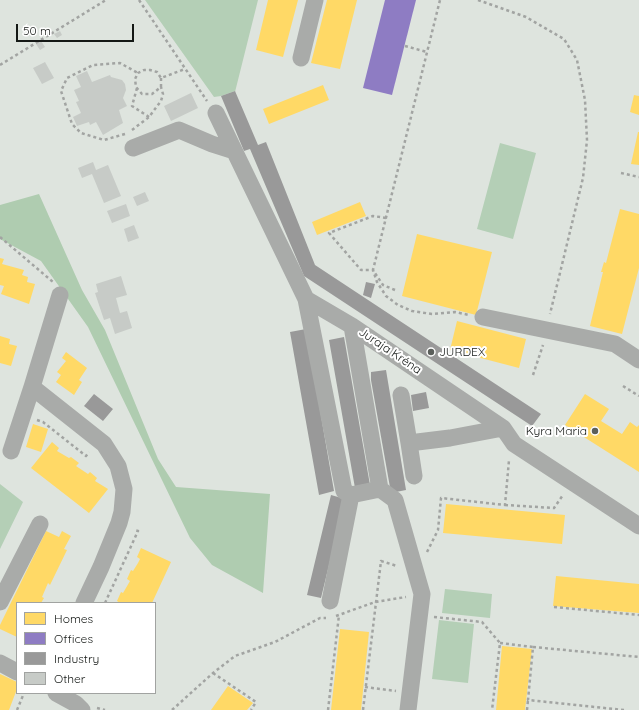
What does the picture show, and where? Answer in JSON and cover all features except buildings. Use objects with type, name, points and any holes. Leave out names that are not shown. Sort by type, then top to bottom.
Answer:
[{"type":"street","points":[[301,58],[315,0]]},
{"type":"street","points":[[216,113],[306,299],[344,491],[351,495],[380,489]]},
{"type":"street","points":[[133,148],[180,130],[234,152]]},
{"type":"street","points":[[11,451],[60,296]]},
{"type":"street","name":"Juraja Kréna","points":[[306,299],[352,326],[503,428],[514,444],[639,526]]},
{"type":"street","points":[[483,317],[615,344],[639,360]]},
{"type":"street","points":[[352,326],[380,489],[395,500],[422,594],[408,710]]},
{"type":"street","points":[[32,387],[104,444],[112,455],[122,477],[124,489],[122,512],[101,567],[84,602]]},
{"type":"street","points":[[401,394],[410,443],[414,476]]},
{"type":"street","points":[[410,443],[450,438],[503,428]]},
{"type":"street","points":[[330,601],[351,495]]},
{"type":"street","points":[[0,602],[40,524]]},
{"type":"street","points":[[0,663],[16,671]]},
{"type":"street","points":[[58,694],[76,704],[82,710]]},
{"type":"path","points":[[0,65],[106,0]]},
{"type":"path","points":[[139,0],[216,113]]},
{"type":"path","points":[[440,0],[373,270],[377,282],[383,291],[398,305],[419,312],[432,314],[455,312],[483,317]]},
{"type":"path","points":[[478,0],[526,17],[564,39],[577,60],[585,114],[587,140],[583,178],[559,276],[548,330],[534,375]]},
{"type":"path","points":[[405,46],[427,52]]},
{"type":"path","points":[[138,73],[120,63],[93,65],[67,78],[61,91],[72,124],[81,133],[104,140],[129,132],[149,117],[161,100],[163,94],[160,87],[161,78],[157,72],[144,70],[138,73],[135,80],[137,88],[142,94],[152,94],[160,87]]},
{"type":"path","points":[[161,78],[185,69]]},
{"type":"path","points":[[137,88],[132,106],[149,117]]},
{"type":"path","points":[[621,172],[639,177]]},
{"type":"path","points":[[373,270],[361,270],[329,234],[373,216],[386,218]]},
{"type":"path","points":[[0,238],[56,284],[60,296]]},
{"type":"path","points":[[373,270],[383,285],[395,290]]},
{"type":"path","points":[[623,386],[639,396]]},
{"type":"path","points":[[23,414],[44,422],[86,456]]},
{"type":"path","points":[[505,505],[509,457]]},
{"type":"path","points":[[363,710],[381,561],[418,570],[438,530],[441,498],[505,505],[554,508],[564,493]]},
{"type":"path","points":[[172,710],[213,672],[235,656],[275,642],[320,618],[340,616],[375,602],[422,594]]},
{"type":"path","points":[[328,710],[340,616],[330,601]]},
{"type":"path","points":[[554,607],[639,615]]},
{"type":"path","points":[[420,616],[482,622],[500,643],[639,657]]},
{"type":"path","points":[[492,710],[500,643]]},
{"type":"path","points":[[527,710],[533,647]]},
{"type":"path","points":[[213,672],[256,702],[251,710]]},
{"type":"path","points":[[365,688],[410,693]]},
{"type":"path","points":[[17,710],[24,694]]},
{"type":"path","points":[[528,700],[624,710]]},
{"type":"green space","points":[[145,0],[258,0],[235,92],[214,97]]},
{"type":"green space","points":[[500,143],[536,153],[513,239],[477,229]]},
{"type":"green space","points":[[39,194],[82,290],[105,330],[158,459],[176,487],[270,494],[263,593],[212,565],[190,538],[88,327],[41,261],[0,239],[0,205]]},
{"type":"green space","points":[[0,484],[23,502],[0,549]]},
{"type":"green space","points":[[445,589],[492,594],[490,618],[442,613]]},
{"type":"green space","points":[[439,620],[474,624],[468,683],[432,679]]},
{"type":"place","name":"JURDEX","points":[[431,352]]},
{"type":"place","name":"Kyra Maria","points":[[595,431]]}]
